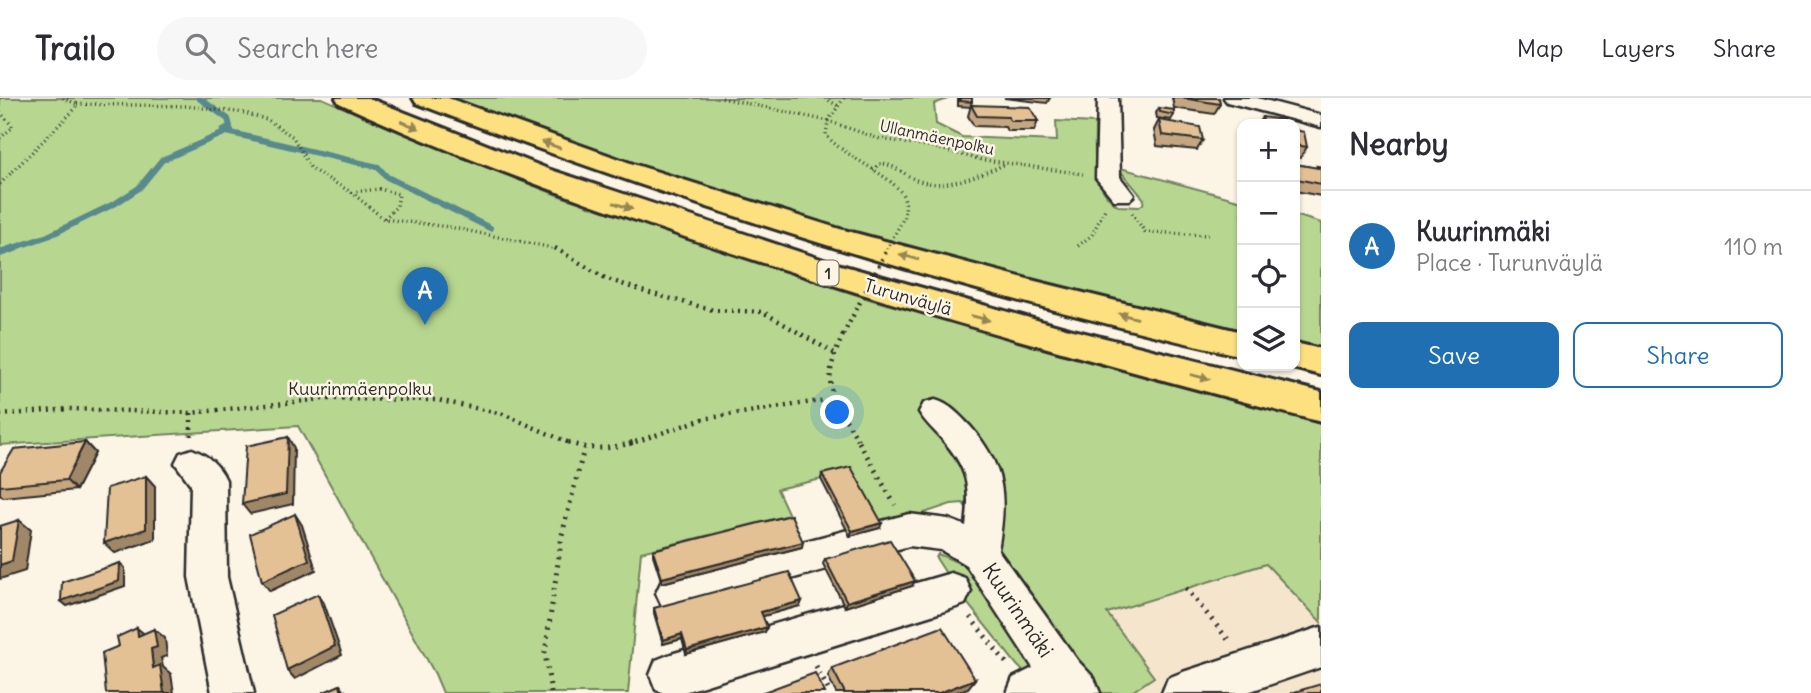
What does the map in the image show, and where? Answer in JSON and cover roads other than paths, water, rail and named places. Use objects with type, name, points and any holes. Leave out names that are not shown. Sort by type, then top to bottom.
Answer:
[{"type":"highway","name":"Turunväylä","points":[[348,98],[484,155],[762,253],[1080,345],[1321,407]]},
{"type":"highway","name":"1","points":[[425,98],[647,178],[785,221],[967,274],[1237,343]]},
{"type":"highway","points":[[1300,357],[1321,362]]},
{"type":"street","points":[[1108,98],[1115,186]]},
{"type":"street","points":[[1234,98],[1321,121]]},
{"type":"street","points":[[935,412],[969,445],[984,473],[988,510],[979,553]]},
{"type":"street","points":[[192,463],[209,480],[208,577],[233,693]]},
{"type":"street","name":"Kuurinmäki","points":[[676,593],[909,530],[948,535],[979,553],[1057,687]]},
{"type":"street","points":[[671,676],[951,592]]},
{"type":"street","points":[[1183,693],[1321,647]]},
{"type":"waterway","points":[[199,98],[228,119],[230,126],[223,130]]},
{"type":"waterway","points":[[10,249],[48,236],[116,203],[139,188],[162,160],[231,130]]},
{"type":"waterway","points":[[227,132],[378,167],[387,177],[490,228]]},
{"type":"waterway","points":[[0,253],[15,248]]},
{"type":"place","name":"Kuurinmäki","points":[[425,325]]}]
